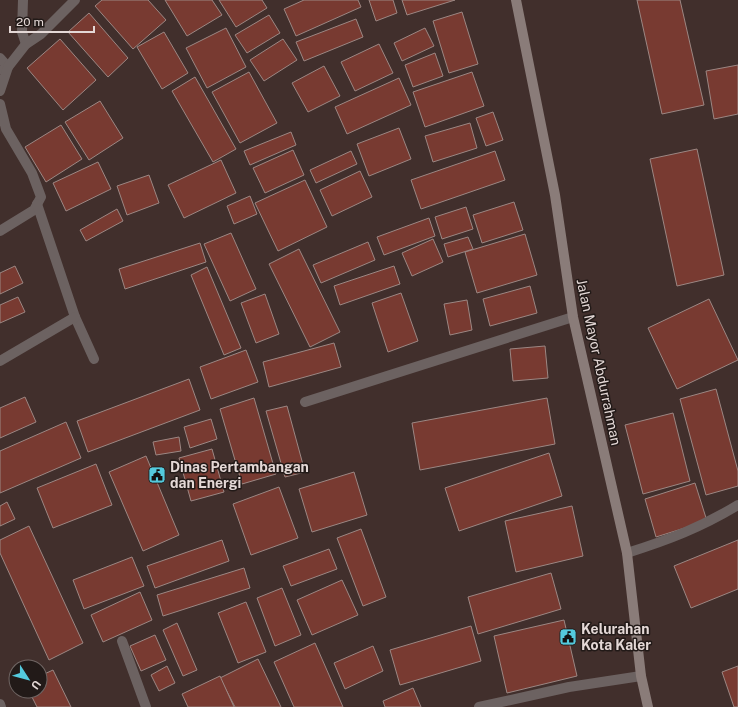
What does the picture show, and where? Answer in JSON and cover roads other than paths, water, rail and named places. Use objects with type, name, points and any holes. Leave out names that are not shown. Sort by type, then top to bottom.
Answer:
[{"type":"main road","name":"Jalan Mayor Abdurrahman","points":[[516,0],[556,195],[573,317],[627,553],[641,676],[648,707]]},
{"type":"street","points":[[24,0],[22,32],[26,44]]},
{"type":"street","points":[[0,90],[4,69],[26,44],[41,34],[74,0]]},
{"type":"street","points":[[0,58],[4,69]]},
{"type":"street","points":[[0,104],[6,128],[32,173],[41,197],[34,210],[0,231]]},
{"type":"street","points":[[37,204],[75,317],[94,359]]},
{"type":"street","points":[[0,361],[75,317]]},
{"type":"street","points":[[305,402],[573,317]]},
{"type":"street","points":[[627,553],[667,540],[709,522],[738,505]]},
{"type":"street","points":[[122,641],[146,707]]},
{"type":"street","points":[[479,707],[569,687],[641,676]]},
{"type":"place","name":"Dinas Pertambangan dan Energi","points":[[157,475]]},
{"type":"place","name":"Kelurahan Kota Kaler","points":[[568,637]]}]
